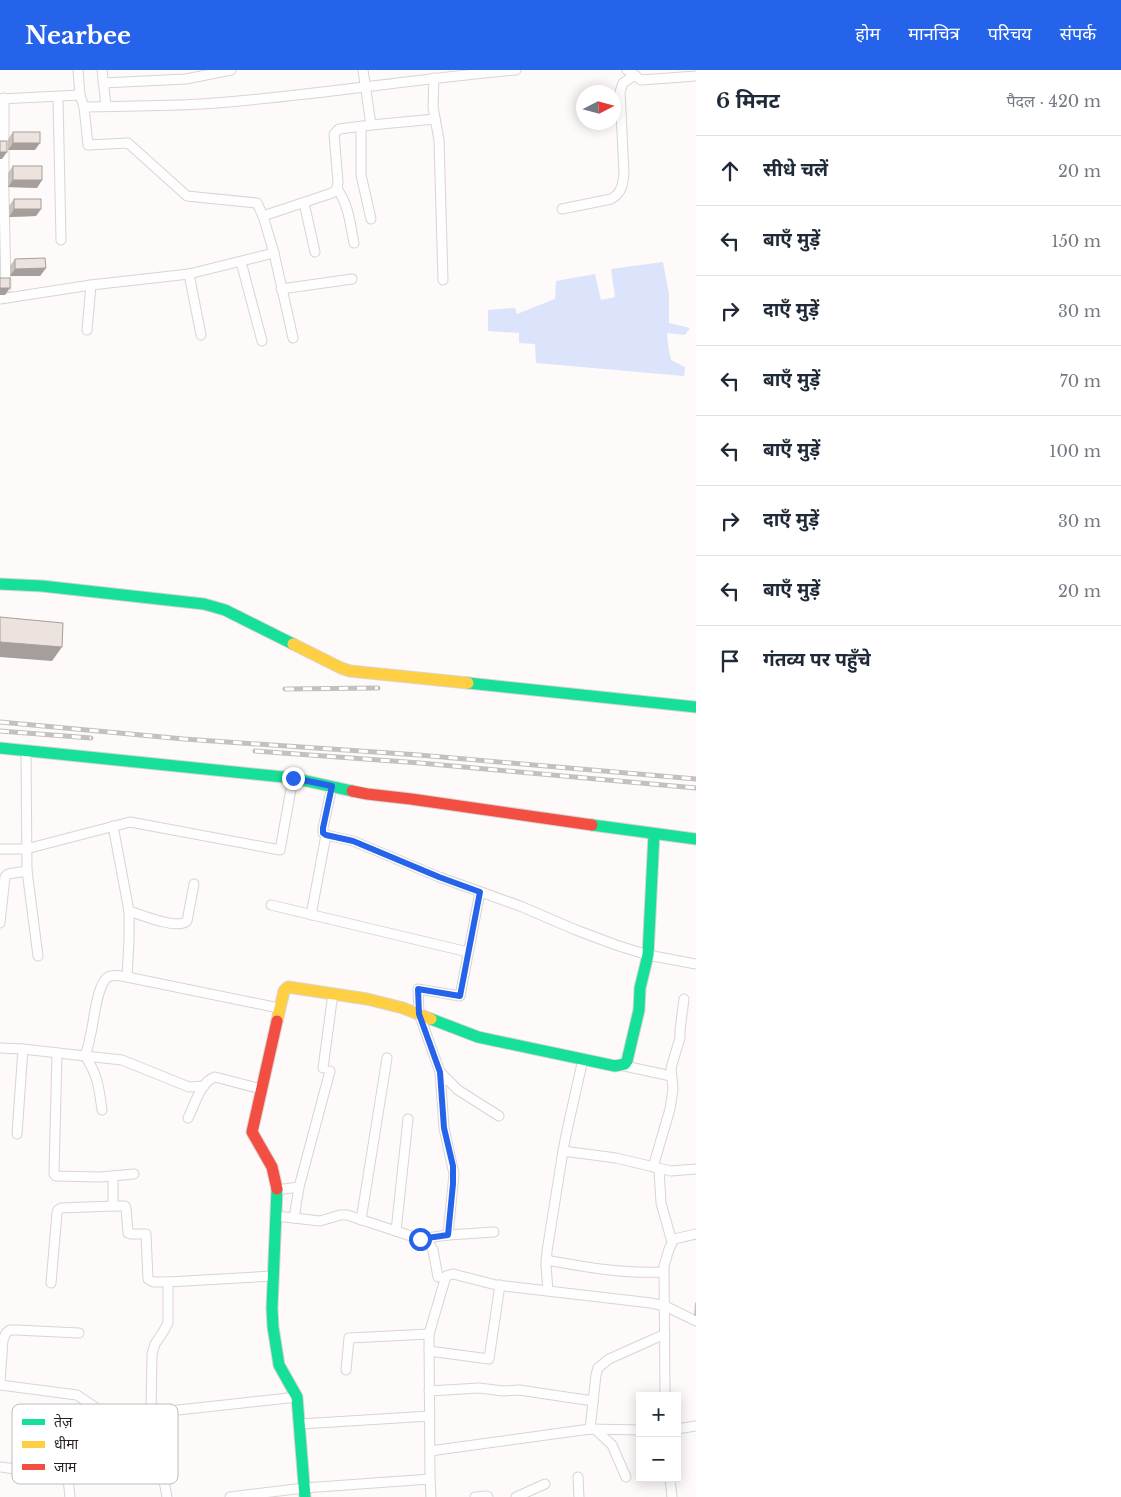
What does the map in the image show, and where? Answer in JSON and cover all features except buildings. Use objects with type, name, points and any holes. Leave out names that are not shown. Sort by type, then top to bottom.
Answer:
[{"type":"street","points":[[78,70],[88,145],[128,144],[187,196],[257,203],[274,253],[293,338]]},
{"type":"street","points":[[102,70],[106,106]]},
{"type":"street","points":[[103,83],[186,79],[231,70]]},
{"type":"street","points":[[363,70],[372,125]]},
{"type":"street","points":[[84,107],[202,104],[516,70]]},
{"type":"street","points":[[562,209],[612,199],[621,191],[624,173],[620,92],[623,83],[631,73],[641,80],[696,76]]},
{"type":"street","points":[[434,78],[433,107],[439,140],[443,280]]},
{"type":"street","points":[[80,95],[2,98],[4,196],[3,299],[91,285],[189,274],[274,253]]},
{"type":"street","points":[[58,97],[61,240]]},
{"type":"street","points":[[263,216],[332,193],[337,189],[334,134],[339,129],[435,118]]},
{"type":"street","points":[[361,127],[361,175],[371,219]]},
{"type":"street","points":[[337,189],[344,198],[348,210],[354,243]]},
{"type":"street","points":[[304,203],[315,252]]},
{"type":"street","points":[[242,262],[262,341]]},
{"type":"street","points":[[189,274],[201,335]]},
{"type":"street","points":[[281,289],[352,279]]},
{"type":"street","points":[[87,330],[91,285]]},
{"type":"street","points":[[0,584],[42,586],[204,604],[225,610],[350,671],[696,707]]},
{"type":"street","points":[[0,748],[293,778],[367,794],[654,834],[696,838]]},
{"type":"street","points":[[26,751],[27,871],[38,956]]},
{"type":"street","points":[[0,849],[26,849],[130,822],[280,850],[293,778]]},
{"type":"street","points":[[332,786],[323,828],[323,833],[326,835],[353,841],[439,877],[520,906],[616,945],[648,955],[696,964]]},
{"type":"street","points":[[113,826],[129,911],[127,977]]},
{"type":"street","points":[[304,1492],[297,1397],[279,1365],[272,1308],[277,1190],[272,1167],[252,1132],[284,991],[294,987],[367,999],[404,1008],[478,1037],[615,1066],[625,1064],[639,1010],[640,988],[648,955],[654,834]]},
{"type":"street","points":[[311,915],[326,835]]},
{"type":"street","points":[[0,923],[5,877],[8,874],[27,871]]},
{"type":"street","points":[[129,911],[154,919],[185,924],[194,884]]},
{"type":"street","points":[[448,1235],[454,1174],[444,1128],[440,1072],[419,1014],[418,989],[460,996],[480,892]]},
{"type":"street","points":[[271,905],[468,952]]},
{"type":"street","points":[[85,1056],[91,1036],[96,1003],[104,980],[113,975],[279,1008]]},
{"type":"street","points":[[294,1218],[299,1187],[327,1069],[333,993]]},
{"type":"street","points":[[672,1242],[661,1204],[656,1168],[670,1109],[673,1089],[671,1068],[680,1038],[684,999]]},
{"type":"street","points":[[0,1048],[122,1060],[190,1087],[204,1086]]},
{"type":"street","points":[[17,1134],[23,1049]]},
{"type":"street","points":[[57,1053],[54,1174],[56,1176],[85,1178],[134,1174]]},
{"type":"street","points":[[85,1056],[94,1068],[99,1083],[102,1110]]},
{"type":"street","points":[[362,1220],[387,1058]]},
{"type":"street","points":[[548,1291],[546,1260],[566,1135],[583,1060]]},
{"type":"street","points":[[620,1065],[671,1076]]},
{"type":"street","points":[[440,1072],[458,1090],[499,1116]]},
{"type":"street","points":[[188,1118],[204,1086],[210,1079],[215,1077],[261,1089]]},
{"type":"street","points":[[396,1231],[408,1119]]},
{"type":"street","points":[[564,1151],[616,1158],[671,1171],[696,1169]]},
{"type":"street","points":[[113,1206],[114,1176]]},
{"type":"street","points":[[277,1190],[299,1187]]},
{"type":"street","points":[[52,1283],[58,1210],[60,1208],[113,1206],[125,1206],[128,1233],[146,1234],[148,1279],[150,1282],[273,1276]]},
{"type":"street","points":[[276,1216],[320,1221],[340,1215],[347,1215],[413,1238],[494,1232]]},
{"type":"street","points":[[665,1392],[664,1266],[672,1242],[678,1237],[696,1234]]},
{"type":"street","points":[[426,1238],[433,1250],[438,1277]]},
{"type":"street","points":[[546,1260],[597,1269],[663,1272]]},
{"type":"street","points":[[432,1497],[430,1479],[429,1334],[446,1276],[453,1274],[500,1285],[651,1303],[665,1306],[696,1321]]},
{"type":"street","points":[[151,1404],[152,1354],[155,1344],[168,1323],[168,1282]]},
{"type":"street","points":[[429,1351],[489,1359],[500,1285]]},
{"type":"street","points":[[79,1334],[16,1330],[6,1333],[0,1384],[77,1395],[90,1404]]},
{"type":"street","points":[[346,1370],[348,1338],[429,1334]]},
{"type":"street","points":[[593,1430],[593,1401],[598,1368],[609,1359],[665,1334]]},
{"type":"street","points":[[430,1391],[479,1388],[503,1391],[519,1390],[593,1401]]},
{"type":"street","points":[[178,1410],[297,1397]]},
{"type":"street","points":[[300,1424],[430,1416]]},
{"type":"street","points":[[681,1428],[696,1426]]},
{"type":"street","points":[[593,1430],[612,1444],[626,1477]]},
{"type":"street","points":[[430,1451],[593,1430],[636,1430]]},
{"type":"street","points":[[578,1477],[579,1497]]},
{"type":"street","points":[[230,1497],[304,1492],[430,1479]]},
{"type":"street","points":[[670,1482],[672,1497]]},
{"type":"street","points":[[68,1484],[70,1497]]},
{"type":"street","points":[[165,1484],[167,1497]]},
{"type":"street","points":[[516,1497],[545,1484]]},
{"type":"street","points":[[475,1497],[488,1497]]},
{"type":"water","points":[[663,262],[669,294],[669,323],[690,328],[685,335],[667,333],[671,360],[685,367],[684,376],[536,363],[535,344],[519,343],[519,333],[488,331],[488,310],[515,308],[517,314],[555,299],[556,281],[595,274],[601,300],[615,297],[611,269]]},
{"type":"railway","points":[[285,689],[378,688]]},
{"type":"railway","points":[[0,722],[184,739],[419,755],[696,779]]},
{"type":"railway","points":[[0,731],[91,738]]},
{"type":"railway","points":[[255,751],[420,763],[696,788]]},
{"type":"traffic: fast","points":[[0,584],[42,586],[204,604],[225,610],[293,644]]},
{"type":"traffic: fast","points":[[468,683],[696,707]]},
{"type":"traffic: fast","points":[[0,748],[293,778],[352,791]]},
{"type":"traffic: fast","points":[[592,825],[696,839]]},
{"type":"traffic: fast","points":[[431,1019],[478,1037],[615,1066],[625,1064],[639,1010],[640,988],[648,955],[654,834]]},
{"type":"traffic: fast","points":[[277,1189],[272,1308],[273,1327],[279,1365],[297,1397],[305,1497]]},
{"type":"traffic: slow","points":[[293,644],[350,671],[468,683]]},
{"type":"traffic: slow","points":[[277,1021],[284,991],[288,987],[367,999],[403,1008],[431,1019]]},
{"type":"traffic: jam","points":[[352,791],[592,825]]},
{"type":"traffic: jam","points":[[277,1021],[252,1132],[272,1167],[277,1189]]},
{"type":"route","points":[[293,778],[332,786],[323,828],[323,833],[326,835],[353,841],[480,892],[460,996],[418,989],[419,1014],[440,1072],[444,1128],[454,1174],[448,1235],[420,1239]]}]
